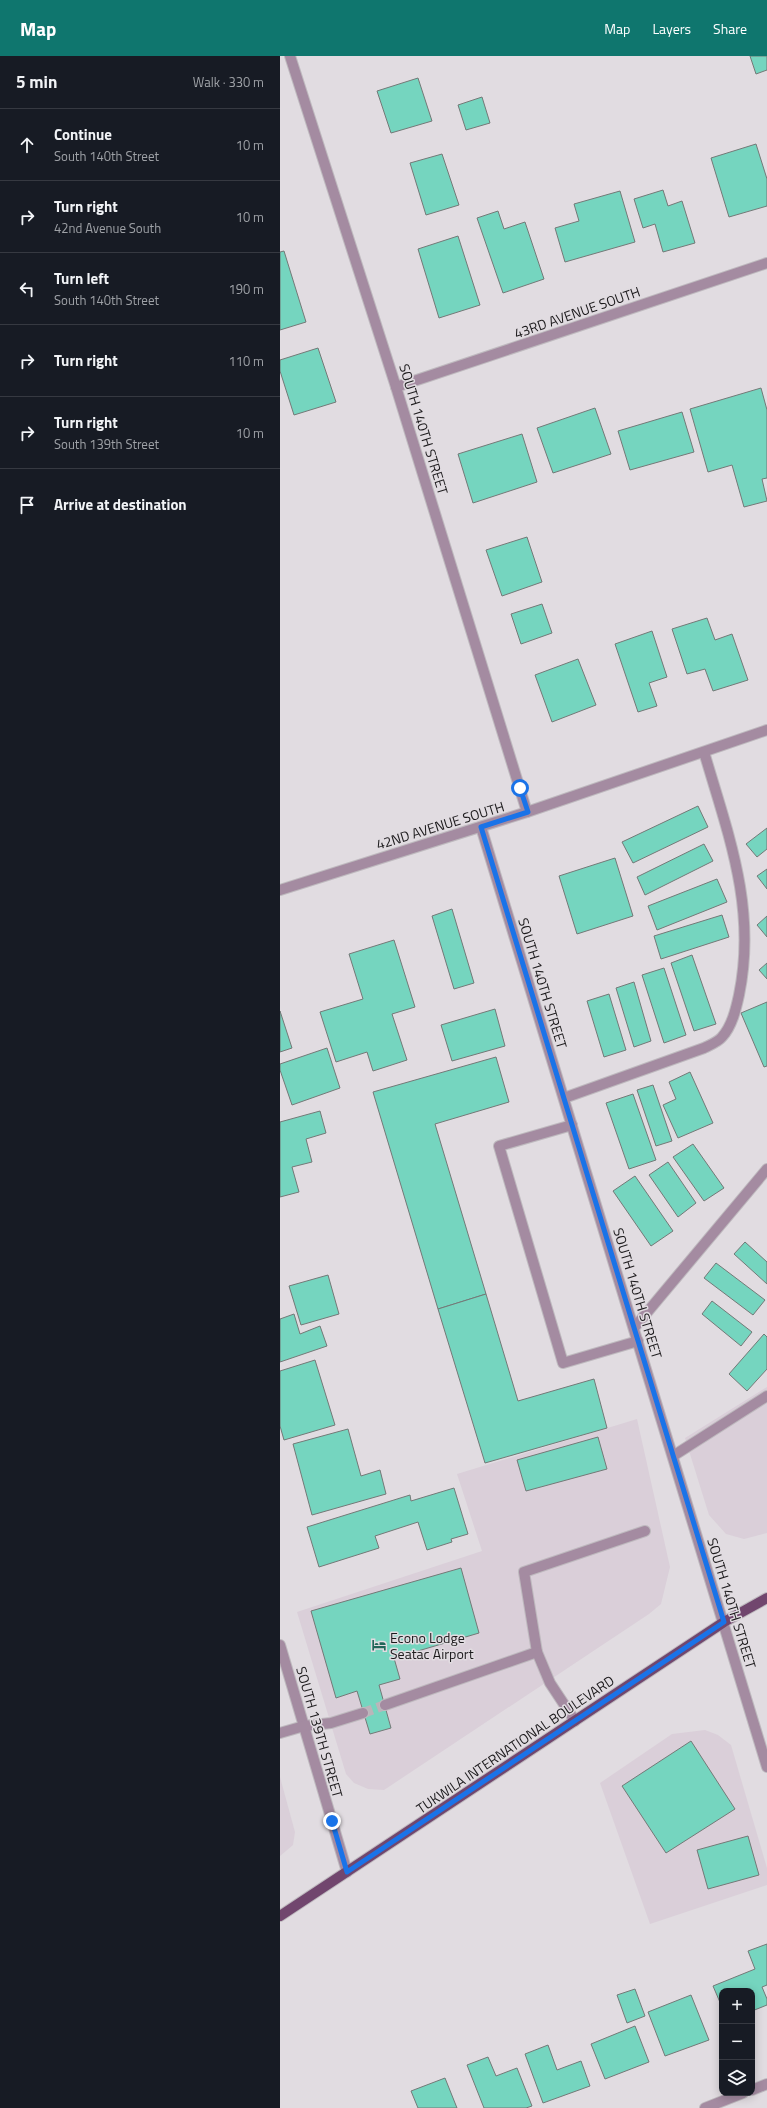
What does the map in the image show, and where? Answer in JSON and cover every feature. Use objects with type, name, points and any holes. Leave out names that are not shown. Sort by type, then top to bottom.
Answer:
[{"type":"main road","name":"TUKWILA INTERNATIONAL BOULEVARD","points":[[280,1916],[724,1622],[767,1598]]},
{"type":"street","name":"SOUTH 140TH STREET","points":[[290,56],[396,387],[528,812]]},
{"type":"street","name":"43RD AVENUE SOUTH","points":[[396,387],[767,263]]},
{"type":"street","name":"42ND AVENUE SOUTH","points":[[280,890],[528,812],[767,730]]},
{"type":"street","points":[[564,1098],[704,1048],[722,1037],[735,1014],[743,977],[745,936],[743,893],[737,862],[704,752]]},
{"type":"street","name":"SOUTH 140TH STREET","points":[[481,827],[767,1767]]},
{"type":"street","points":[[572,1125],[499,1146],[563,1363],[638,1341]]},
{"type":"street","points":[[634,1328],[767,1169]]},
{"type":"street","points":[[673,1456],[767,1396]]},
{"type":"street","points":[[575,1721],[550,1683],[537,1652],[524,1572],[645,1530]]},
{"type":"street","name":"SOUTH 139TH STREET","points":[[280,1645],[347,1872]]},
{"type":"street","points":[[385,1705],[537,1652]]},
{"type":"street","points":[[280,1733],[304,1726],[331,1723],[363,1713]]},
{"type":"street","points":[[755,2089],[767,2084]]},
{"type":"street","points":[[705,2108],[735,2096]]},
{"type":"shaded area","points":[[767,1387],[767,1533],[744,1539],[726,1534],[709,1515],[685,1438]]},
{"type":"shaded area","points":[[637,1419],[670,1567],[661,1604],[649,1614],[384,1790],[368,1789],[354,1783],[346,1774],[297,1612],[482,1551],[457,1474]]},
{"type":"shaded area","points":[[705,1730],[718,1735],[731,1745],[767,1868],[767,1885],[650,1924],[600,1783],[672,1734]]},
{"type":"shaded area","points":[[280,1777],[295,1832],[293,1845],[280,1856]]},
{"type":"building","points":[[750,56],[767,56],[767,70],[756,74]]},
{"type":"building","points":[[418,78],[432,121],[391,133],[377,91]]},
{"type":"building","points":[[482,97],[490,123],[466,130],[458,105]]},
{"type":"building","points":[[756,144],[767,179],[767,206],[729,217],[711,158]]},
{"type":"building","points":[[442,154],[459,205],[426,215],[410,163]]},
{"type":"building","points":[[663,190],[668,206],[682,201],[695,243],[663,252],[655,224],[643,228],[634,199]]},
{"type":"building","points":[[620,191],[635,242],[565,262],[555,228],[579,221],[574,204]]},
{"type":"building","points":[[498,211],[504,229],[525,222],[544,279],[503,293],[477,218]]},
{"type":"building","points":[[458,236],[480,305],[439,318],[418,249]]},
{"type":"building","points":[[284,251],[306,322],[280,330],[280,252]]},
{"type":"building","points":[[318,348],[336,402],[294,415],[280,371],[280,360]]},
{"type":"building","points":[[761,388],[767,410],[767,478],[762,479],[767,501],[744,507],[732,465],[708,472],[690,409]]},
{"type":"building","points":[[595,408],[611,454],[553,473],[537,428]]},
{"type":"building","points":[[682,412],[694,452],[630,470],[618,431]]},
{"type":"building","points":[[522,434],[537,482],[473,503],[458,454]]},
{"type":"building","points":[[527,537],[542,582],[502,596],[486,550]]},
{"type":"building","points":[[542,604],[552,633],[521,644],[511,614]]},
{"type":"building","points":[[707,618],[715,640],[732,634],[748,680],[713,691],[705,669],[687,674],[672,629]]},
{"type":"building","points":[[652,631],[667,677],[649,683],[657,706],[638,712],[615,644]]},
{"type":"building","points":[[578,659],[596,705],[552,722],[535,675]]},
{"type":"building","points":[[698,806],[708,827],[633,863],[622,842]]},
{"type":"building","points":[[767,828],[767,849],[757,857],[746,844]]},
{"type":"building","points":[[704,844],[713,861],[645,895],[637,877]]},
{"type":"building","points":[[615,858],[633,916],[577,934],[559,876]]},
{"type":"building","points":[[767,869],[767,889],[757,876]]},
{"type":"building","points":[[717,879],[727,902],[657,930],[648,906]]},
{"type":"building","points":[[452,909],[474,983],[454,989],[432,916]]},
{"type":"building","points":[[722,915],[729,937],[661,959],[654,936]]},
{"type":"building","points":[[767,916],[767,937],[757,925]]},
{"type":"building","points":[[394,940],[415,1007],[392,1014],[407,1060],[373,1071],[367,1052],[336,1062],[320,1012],[363,999],[349,954]]},
{"type":"building","points":[[692,955],[716,1024],[694,1031],[671,963]]},
{"type":"building","points":[[767,963],[767,979],[759,970]]},
{"type":"building","points":[[664,968],[686,1035],[664,1043],[642,975]]},
{"type":"building","points":[[634,982],[651,1041],[634,1047],[616,988]]},
{"type":"building","points":[[609,994],[626,1050],[604,1057],[587,1001]]},
{"type":"building","points":[[767,1002],[767,1066],[764,1067],[741,1013]]},
{"type":"building","points":[[495,1009],[505,1046],[452,1061],[441,1025]]},
{"type":"building","points":[[280,1011],[292,1048],[280,1052]]},
{"type":"building","points":[[327,1048],[340,1088],[292,1105],[280,1070],[280,1064]]},
{"type":"building","points":[[496,1057],[509,1102],[435,1124],[486,1294],[438,1309],[373,1092]]},
{"type":"building","points":[[690,1072],[713,1123],[678,1138],[663,1105],[676,1099],[669,1082]]},
{"type":"building","points":[[653,1085],[672,1141],[656,1146],[637,1090]]},
{"type":"building","points":[[633,1094],[656,1160],[629,1169],[606,1103]]},
{"type":"building","points":[[320,1111],[326,1133],[306,1139],[312,1162],[292,1167],[299,1192],[280,1197],[280,1122]]},
{"type":"building","points":[[693,1144],[724,1188],[704,1201],[673,1157]]},
{"type":"building","points":[[668,1162],[696,1203],[678,1217],[649,1175]]},
{"type":"building","points":[[635,1176],[673,1231],[651,1246],[613,1191]]},
{"type":"building","points":[[745,1242],[767,1262],[767,1284],[734,1254]]},
{"type":"building","points":[[716,1263],[765,1300],[753,1315],[704,1278]]},
{"type":"building","points":[[328,1275],[339,1314],[301,1325],[289,1286]]},
{"type":"building","points":[[486,1294],[518,1401],[594,1379],[607,1428],[485,1463],[438,1309]]},
{"type":"building","points":[[712,1301],[752,1332],[741,1346],[702,1314]]},
{"type":"building","points":[[294,1314],[300,1334],[320,1326],[327,1346],[280,1362],[280,1319]]},
{"type":"building","points":[[764,1334],[767,1337],[767,1369],[747,1391],[729,1374]]},
{"type":"building","points":[[315,1360],[335,1425],[284,1440],[280,1426],[280,1371]]},
{"type":"building","points":[[348,1429],[361,1476],[380,1470],[386,1494],[312,1515],[293,1444]]},
{"type":"building","points":[[598,1437],[607,1469],[526,1491],[517,1460]]},
{"type":"building","points":[[454,1488],[468,1534],[451,1539],[452,1542],[427,1550],[418,1522],[375,1536],[379,1548],[319,1567],[307,1527],[410,1495],[411,1501]]},
{"type":"building","name":"Econo Lodge Seatac Airport","points":[[461,1568],[479,1633],[394,1658],[400,1679],[379,1685],[391,1728],[370,1734],[357,1691],[336,1698],[311,1611]]},
{"type":"building","points":[[691,1741],[735,1809],[666,1853],[622,1786]]},
{"type":"building","points":[[748,1836],[759,1875],[708,1889],[697,1850]]},
{"type":"building","points":[[767,1944],[767,1985],[762,1987],[767,1999],[767,2005],[755,2010],[755,1988],[719,1988],[719,2000],[713,1986],[755,1969],[748,1951]]},
{"type":"building","points":[[635,1989],[645,2016],[627,2023],[617,1995]]},
{"type":"building","points":[[691,1995],[709,2040],[665,2056],[648,2012]]},
{"type":"building","points":[[635,2026],[649,2062],[605,2079],[591,2044]]},
{"type":"building","points":[[548,2045],[557,2070],[581,2061],[590,2086],[543,2103],[525,2054]]},
{"type":"building","points":[[488,2057],[496,2076],[517,2068],[532,2106],[526,2108],[484,2108],[467,2065]]},
{"type":"building","points":[[445,2078],[457,2108],[418,2108],[411,2091]]},
{"type":"tunnel","points":[[363,1713],[385,1705]]},
{"type":"place","name":"Econo Lodge Seatac Airport","points":[[379,1645]]},
{"type":"route","points":[[332,1821],[347,1872],[724,1622],[481,827],[528,812],[520,788]]}]
